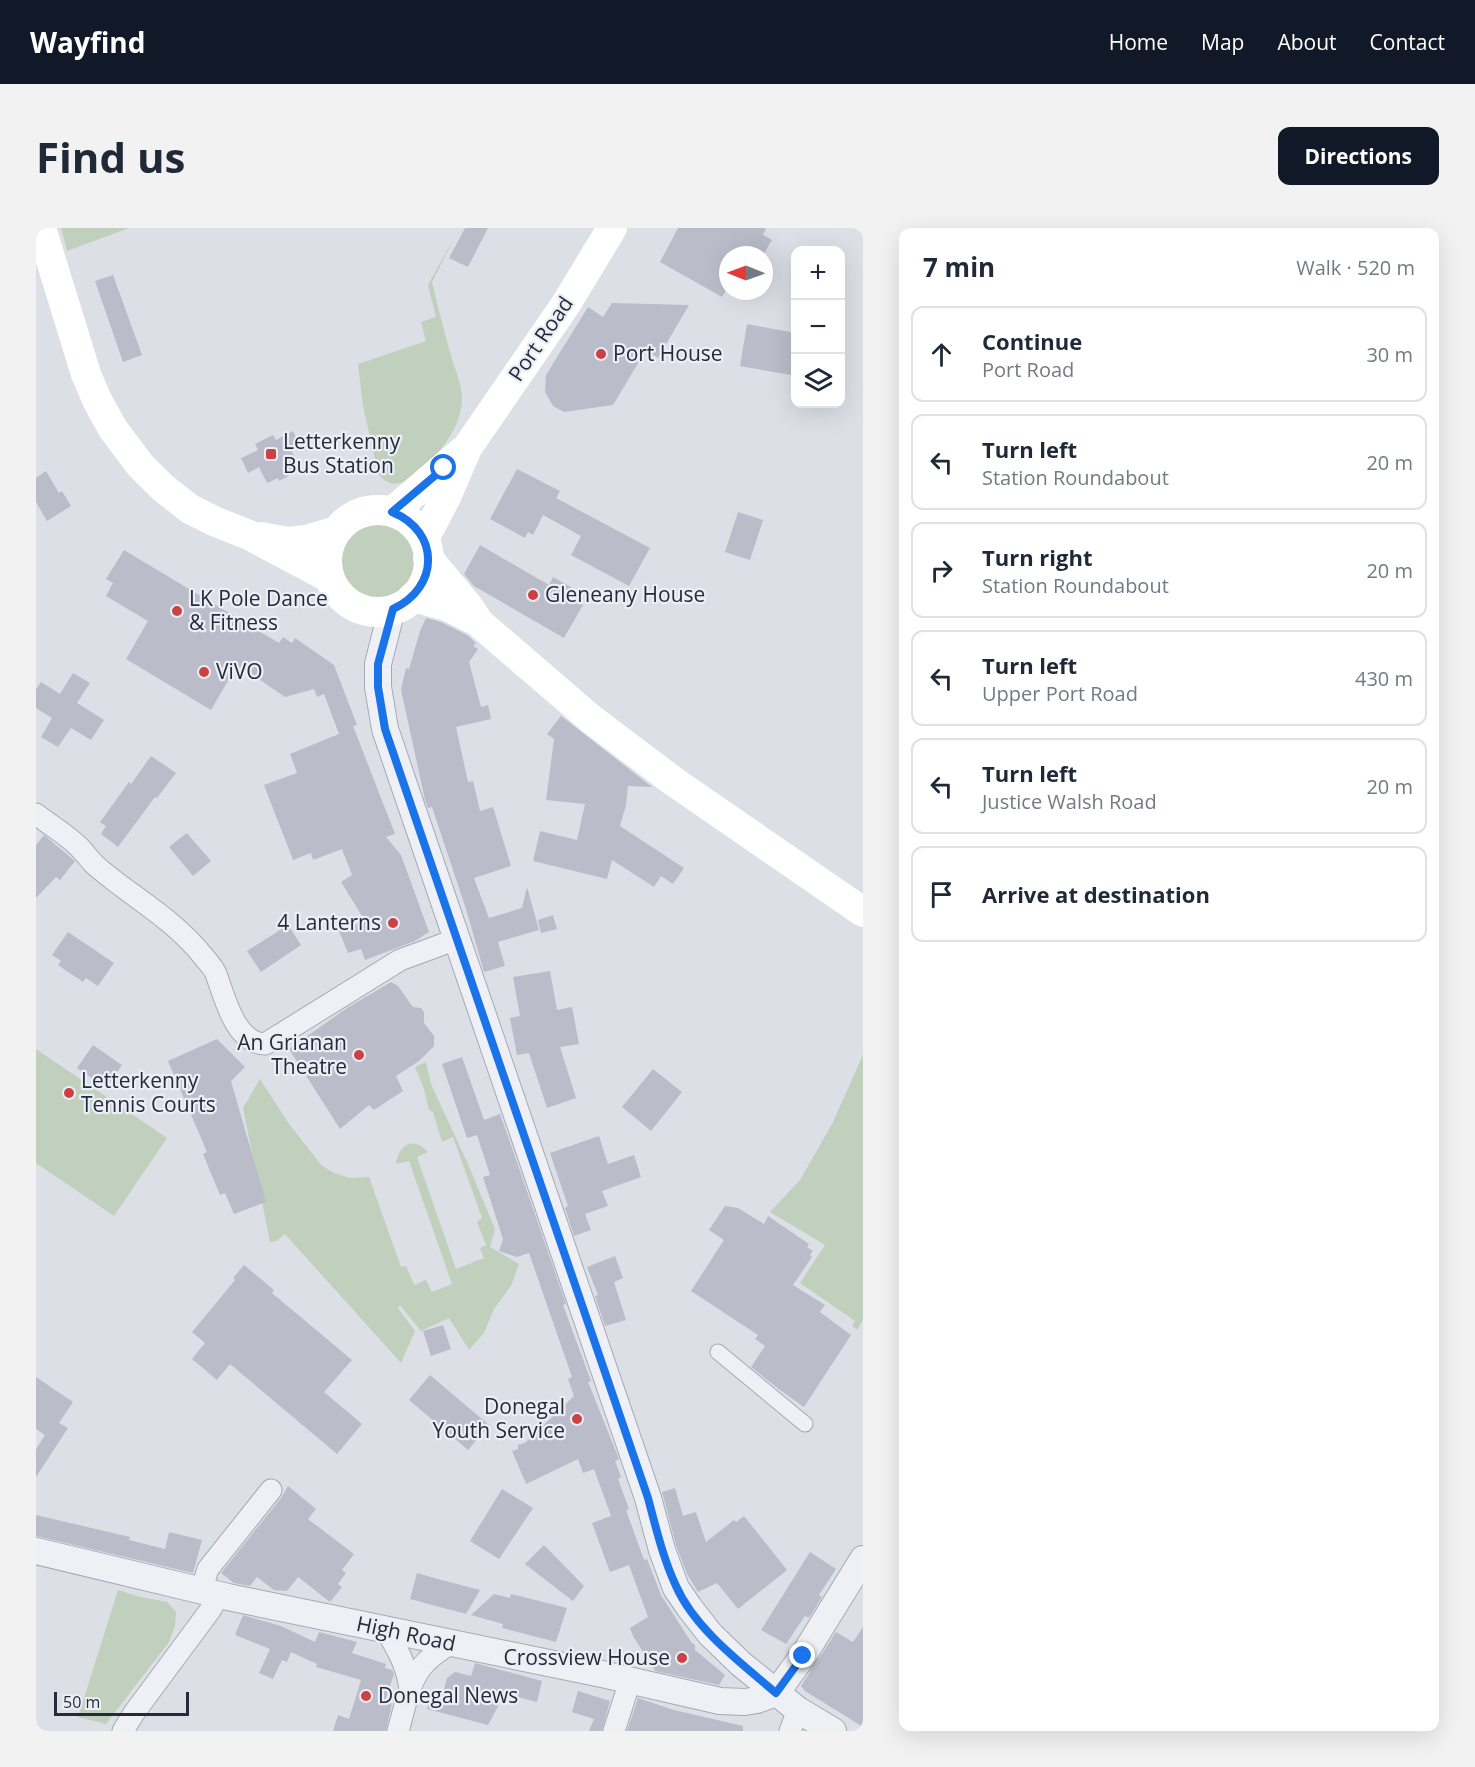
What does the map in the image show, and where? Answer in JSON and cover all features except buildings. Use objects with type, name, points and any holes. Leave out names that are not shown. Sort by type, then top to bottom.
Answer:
[{"type":"main road","points":[[41,228],[97,400],[113,429],[140,465],[173,497],[214,522],[249,535],[330,578]]},
{"type":"main road","name":"Port Road","points":[[426,549],[467,448],[566,304],[612,228]]},
{"type":"main road","name":"Port Road","points":[[392,512],[467,448]]},
{"type":"main road","points":[[477,621],[426,549],[410,521],[392,512],[377,510],[359,513],[348,519],[336,531],[327,558],[330,578],[337,591],[347,601],[357,607],[378,612],[403,603],[447,606],[477,621],[591,719],[673,781],[863,912]]},
{"type":"main road","points":[[249,535],[288,542],[306,540],[336,531]]},
{"type":"main road","points":[[403,603],[425,578],[426,549]]},
{"type":"street","points":[[403,603],[378,664],[378,687],[385,729],[676,1588],[710,1634],[776,1693],[794,1721],[833,1731]]},
{"type":"street","points":[[36,814],[79,847],[95,865],[172,923],[189,939],[216,972],[223,997],[236,1022],[243,1034],[255,1044],[265,1044],[400,960],[457,939]]},
{"type":"street","points":[[718,1352],[805,1424]]},
{"type":"street","points":[[123,1731],[211,1609],[208,1569],[271,1490]]},
{"type":"street","name":"High Road","points":[[36,1551],[209,1593],[728,1702],[757,1700],[776,1693]]},
{"type":"street","points":[[776,1693],[799,1661],[863,1559]]},
{"type":"street","points":[[386,1630],[401,1655],[409,1677],[410,1691]]},
{"type":"street","points":[[398,1731],[419,1670],[450,1644]]},
{"type":"street","points":[[614,1731],[630,1681]]},
{"type":"green space","points":[[61,228],[129,228],[67,251]]},
{"type":"green space","points":[[455,236],[432,282],[460,384],[462,400],[460,412],[451,434],[436,455],[409,479],[392,484],[378,473],[363,406],[358,364],[426,341],[421,322],[436,317],[428,285]]},
{"type":"green space","points":[[378,523],[392,526],[405,534],[413,547],[416,561],[413,575],[405,588],[392,596],[378,599],[364,596],[351,588],[343,575],[340,561],[343,547],[351,534],[364,526]]},
{"type":"green space","name":"Letterkenny Tennis Courts","points":[[36,1049],[167,1138],[114,1216],[36,1163]]},
{"type":"green space","points":[[863,1055],[863,1320],[857,1330],[852,1326],[855,1321],[800,1283],[825,1245],[770,1212],[800,1180],[832,1124]]},
{"type":"green space","points":[[426,1062],[431,1084],[495,1229],[490,1247],[519,1264],[511,1286],[494,1309],[484,1333],[469,1350],[449,1318],[421,1331],[400,1305],[398,1308],[415,1331],[401,1363],[285,1234],[277,1241],[270,1242],[243,1108],[260,1079],[289,1124],[322,1166],[350,1178],[369,1177],[401,1267],[406,1266],[414,1285],[426,1280],[432,1292],[452,1284],[409,1161],[396,1164],[403,1147],[412,1143],[417,1144],[428,1152],[417,1157],[456,1269],[484,1258],[480,1248],[486,1245],[477,1222],[482,1218],[453,1137],[442,1142],[433,1112],[429,1110],[415,1067]]},
{"type":"green space","points":[[118,1590],[167,1602],[176,1612],[175,1626],[169,1642],[106,1724],[78,1717]]},
{"type":"place","name":"Port House","points":[[601,354]]},
{"type":"place","name":"Letterkenny Bus Station","points":[[271,454]]},
{"type":"place","name":"Gleneany House","points":[[533,595]]},
{"type":"place","name":"LK Pole Dance & Fitness","points":[[177,611]]},
{"type":"place","name":"ViVO","points":[[204,672]]},
{"type":"place","name":"4 Lanterns","points":[[393,923]]},
{"type":"place","name":"An Grianan Theatre","points":[[359,1055]]},
{"type":"place","name":"Letterkenny Tennis Courts","points":[[69,1093]]},
{"type":"place","name":"Donegal Youth Service","points":[[577,1419]]},
{"type":"place","name":"Crossview House","points":[[682,1658]]},
{"type":"place","name":"Donegal News","points":[[366,1696]]},
{"type":"route","points":[[444,468],[392,512],[410,521],[424,539],[428,568],[425,578],[413,597],[393,609],[378,664],[378,687],[385,729],[511,1093],[648,1498],[662,1550],[676,1588],[710,1634],[776,1693],[803,1656]]}]
